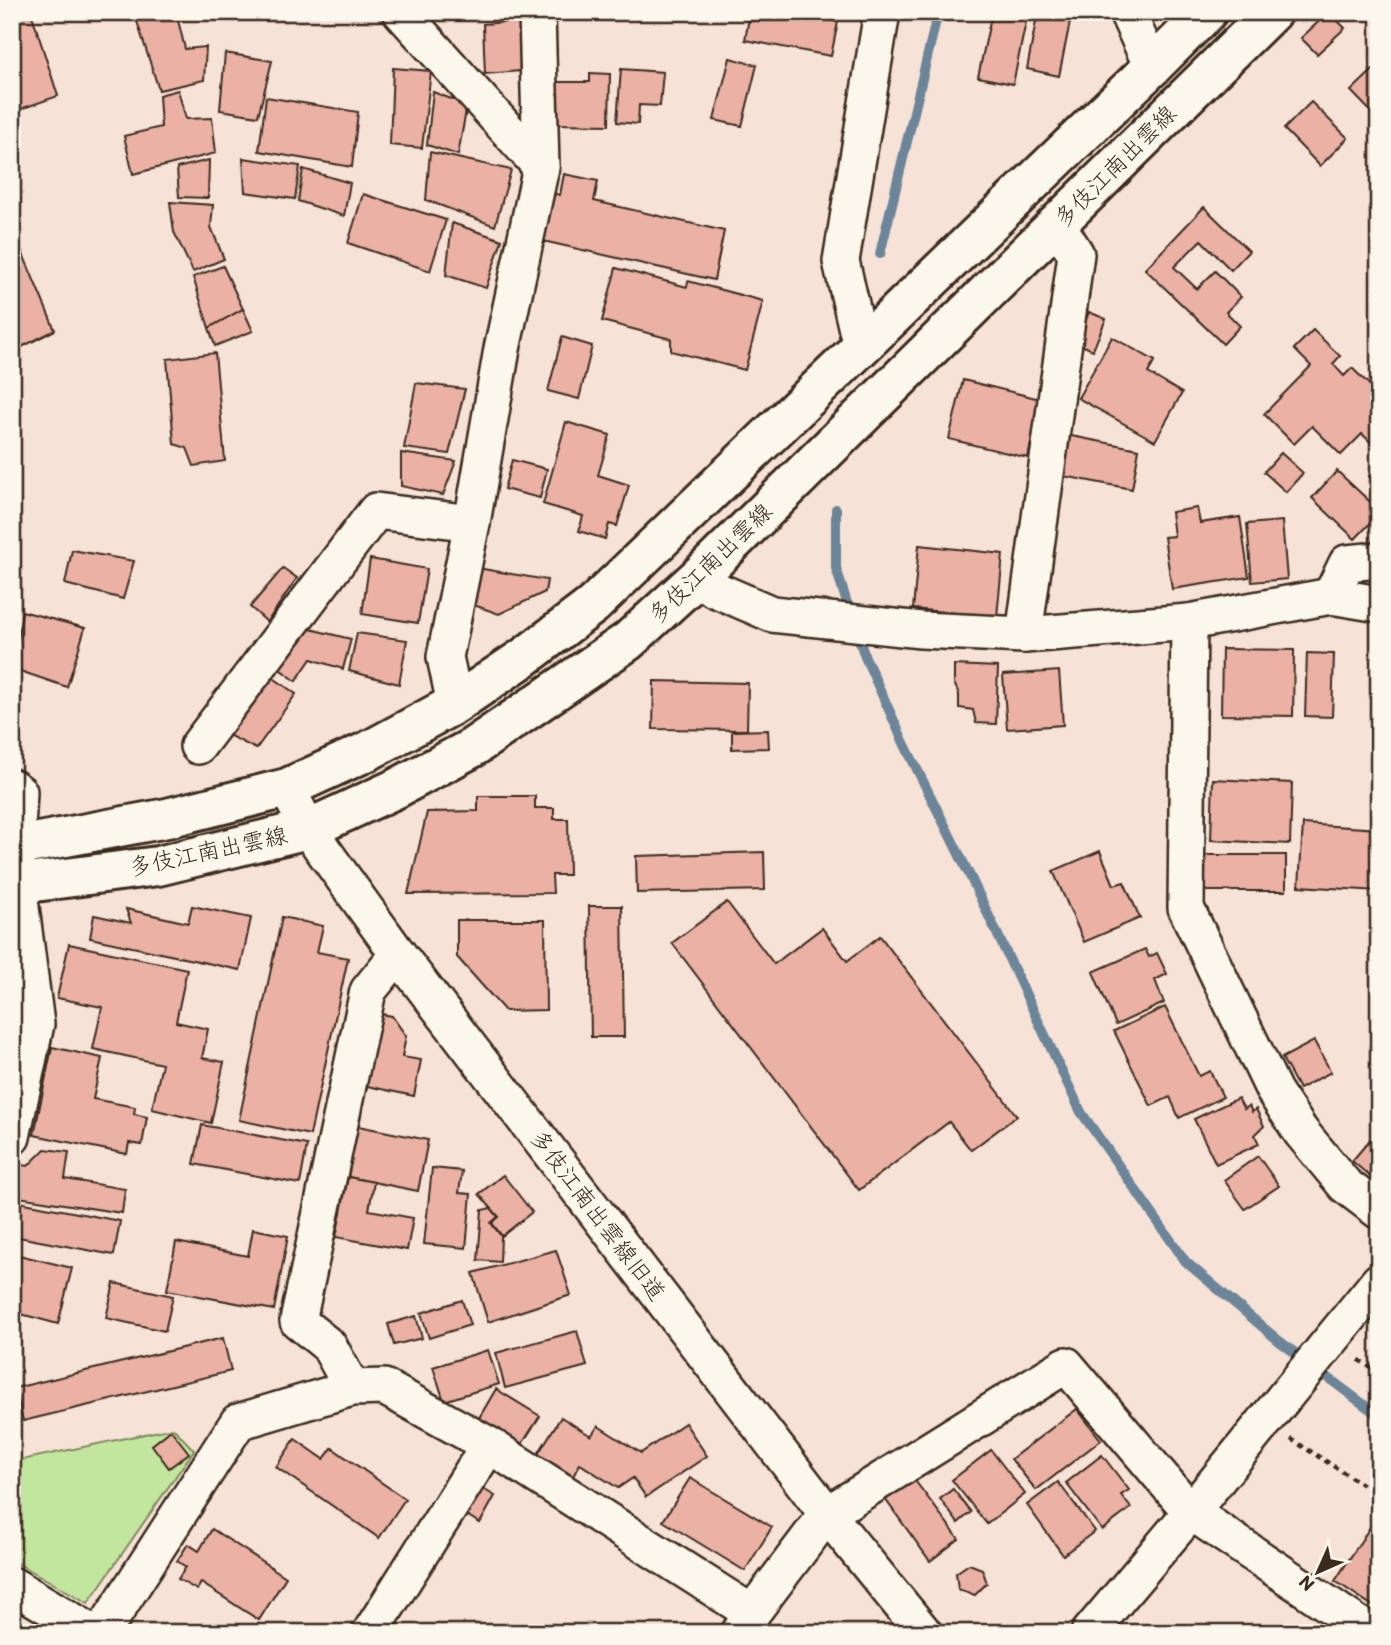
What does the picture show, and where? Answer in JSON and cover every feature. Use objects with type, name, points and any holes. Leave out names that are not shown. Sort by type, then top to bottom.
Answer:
[{"type":"main road","name":"多伎江南出雲線","points":[[15,866],[167,818],[287,788],[370,750],[455,704],[526,656],[593,606],[1207,12]]},
{"type":"main road","name":"多伎江南出雲線","points":[[15,866],[158,866],[308,829],[395,789],[472,748],[628,641],[698,577],[1272,12]]},
{"type":"street","points":[[401,12],[541,167]]},
{"type":"street","points":[[455,704],[445,657],[502,349],[541,167],[537,12]]},
{"type":"street","points":[[861,347],[841,261],[882,12]]},
{"type":"street","points":[[1127,12],[1152,67]]},
{"type":"street","points":[[1024,635],[1076,254],[1057,224]]},
{"type":"street","points":[[198,746],[376,510],[471,523]]},
{"type":"street","points":[[1331,596],[1347,563],[1379,560]]},
{"type":"street","points":[[698,577],[714,589],[772,614],[921,630],[1024,635],[1189,622],[1331,596],[1379,604]]},
{"type":"street","points":[[1189,622],[1186,908],[1274,1091],[1300,1132],[1345,1185],[1379,1211]]},
{"type":"street","points":[[12,787],[19,792],[15,866],[36,1024],[12,1138]]},
{"type":"street","name":"多伎江南出雲線旧道","points":[[287,788],[308,829],[398,954],[827,1514],[924,1633]]},
{"type":"street","points":[[352,1388],[329,1346],[298,1321],[368,991],[398,954]]},
{"type":"street","points":[[1089,1633],[1379,1282]]},
{"type":"street","points":[[102,1633],[238,1422],[352,1388],[384,1387],[489,1445],[746,1623],[827,1514],[1066,1366],[1191,1512],[1371,1633]]},
{"type":"street","points":[[370,1633],[489,1445]]},
{"type":"street","points":[[12,1585],[93,1633]]},
{"type":"path","points":[[1268,1417],[1379,1495]]},
{"type":"green space","points":[[173,1428],[194,1450],[88,1603],[12,1560],[12,1462]]},
{"type":"building","points":[[31,12],[58,96],[12,112],[12,19]]},
{"type":"building","points":[[134,12],[176,12],[185,49],[206,47],[204,80],[159,90]]},
{"type":"building","points":[[750,12],[784,12],[838,22],[831,56],[745,40]]},
{"type":"building","points":[[992,12],[1028,12],[1013,84],[978,77]]},
{"type":"building","points":[[1329,12],[1345,28],[1317,54],[1301,38]]},
{"type":"building","points":[[1037,16],[1070,22],[1059,76],[1027,69]]},
{"type":"building","points":[[519,21],[520,71],[485,74],[483,24]]},
{"type":"building","points":[[225,53],[272,61],[258,116],[220,110]]},
{"type":"building","points":[[730,58],[757,65],[742,126],[714,120]]},
{"type":"building","points":[[1377,66],[1379,69],[1379,120],[1351,91]]},
{"type":"building","points":[[393,68],[431,71],[422,148],[390,145]]},
{"type":"building","points":[[621,69],[663,72],[660,106],[639,105],[638,124],[617,122]]},
{"type":"building","points":[[590,73],[610,74],[609,125],[557,124],[557,82],[590,82]]},
{"type":"building","points":[[178,90],[186,119],[212,118],[216,153],[133,174],[124,136],[161,127],[159,95]]},
{"type":"building","points":[[433,92],[467,105],[458,155],[427,145]]},
{"type":"building","points":[[266,97],[358,112],[352,167],[259,151]]},
{"type":"building","points":[[1311,102],[1348,138],[1320,166],[1284,129]]},
{"type":"building","points":[[430,152],[511,170],[495,226],[426,200]]},
{"type":"building","points":[[243,158],[300,166],[295,199],[245,192]]},
{"type":"building","points":[[209,160],[208,198],[179,197],[177,168]]},
{"type":"building","points":[[303,169],[350,183],[344,216],[298,201]]},
{"type":"building","points":[[564,174],[598,181],[594,201],[724,231],[714,280],[543,241],[553,193],[560,195]]},
{"type":"building","points":[[363,194],[446,220],[430,271],[348,243]]},
{"type":"building","points":[[170,202],[213,205],[211,227],[224,259],[193,272],[174,232]]},
{"type":"building","points":[[1204,207],[1249,251],[1231,270],[1201,240],[1174,267],[1197,289],[1215,271],[1241,297],[1226,312],[1240,326],[1223,344],[1145,269]]},
{"type":"building","points":[[452,223],[502,240],[486,288],[446,275]]},
{"type":"building","points":[[12,228],[55,330],[12,352]]},
{"type":"building","points":[[223,266],[243,309],[209,328],[193,277]]},
{"type":"building","points":[[616,268],[687,287],[688,281],[763,301],[745,370],[671,351],[671,339],[602,321]]},
{"type":"building","points":[[243,309],[253,331],[215,346],[209,328]]},
{"type":"building","points":[[1089,312],[1106,319],[1093,350],[1076,343]]},
{"type":"building","points":[[1313,330],[1340,356],[1333,364],[1344,376],[1352,368],[1379,394],[1379,450],[1362,434],[1341,455],[1312,426],[1294,444],[1264,414],[1311,366],[1294,349]]},
{"type":"building","points":[[562,337],[592,346],[579,399],[548,391]]},
{"type":"building","points":[[1112,337],[1155,361],[1148,373],[1182,393],[1155,441],[1078,398]]},
{"type":"building","points":[[215,353],[225,461],[194,466],[187,448],[174,444],[167,359]]},
{"type":"building","points":[[963,380],[1040,399],[1028,458],[949,439]]},
{"type":"building","points":[[416,383],[465,389],[449,454],[404,448]]},
{"type":"building","points":[[566,422],[610,435],[598,475],[629,485],[617,526],[609,524],[605,539],[579,531],[583,516],[543,504]]},
{"type":"building","points":[[1066,435],[1139,449],[1132,489],[1058,475]]},
{"type":"building","points":[[401,453],[456,461],[443,495],[401,486]]},
{"type":"building","points":[[1281,453],[1303,473],[1286,492],[1264,472]]},
{"type":"building","points":[[512,460],[547,469],[540,498],[504,489]]},
{"type":"building","points":[[1379,466],[1379,486],[1369,476]]},
{"type":"building","points":[[1337,471],[1379,510],[1379,514],[1355,539],[1312,498]]},
{"type":"building","points":[[1197,508],[1200,523],[1240,517],[1249,577],[1172,589],[1164,537],[1174,536],[1171,512]]},
{"type":"building","points":[[1282,521],[1287,579],[1252,582],[1247,524]]},
{"type":"building","points":[[919,545],[1003,554],[997,617],[913,609]]},
{"type":"building","points":[[72,550],[134,561],[123,599],[65,584]]},
{"type":"building","points":[[370,559],[427,569],[418,623],[362,614]]},
{"type":"building","points":[[283,568],[297,578],[267,622],[250,607]]},
{"type":"building","points":[[477,568],[547,580],[545,592],[499,614],[471,604]]},
{"type":"building","points":[[22,611],[85,628],[67,687],[14,669]]},
{"type":"building","points":[[306,628],[351,639],[343,669],[311,659],[296,681],[273,664]]},
{"type":"building","points":[[357,633],[407,640],[399,684],[349,671]]},
{"type":"building","points":[[1222,649],[1294,650],[1293,716],[1221,715]]},
{"type":"building","points":[[1307,653],[1334,654],[1332,717],[1305,716]]},
{"type":"building","points":[[954,665],[998,667],[996,724],[976,723],[973,710],[959,708]]},
{"type":"building","points":[[1059,671],[1063,725],[1007,729],[1003,675]]},
{"type":"building","points":[[268,674],[296,694],[256,749],[224,733]]},
{"type":"building","points":[[654,681],[748,683],[747,730],[653,729]]},
{"type":"building","points":[[768,730],[769,748],[732,749],[732,731]]},
{"type":"building","points":[[1213,779],[1292,783],[1290,844],[1211,840]]},
{"type":"building","points":[[478,796],[535,796],[535,808],[554,808],[554,819],[568,819],[569,875],[552,875],[553,893],[408,894],[427,812],[478,811]]},
{"type":"building","points":[[1303,824],[1379,829],[1379,891],[1299,886]]},
{"type":"building","points":[[1100,851],[1114,885],[1124,882],[1140,918],[1084,942],[1053,871]]},
{"type":"building","points":[[764,852],[765,890],[637,893],[636,856]]},
{"type":"building","points":[[1202,855],[1286,855],[1286,891],[1203,891]]},
{"type":"building","points":[[727,902],[774,964],[822,928],[847,961],[880,936],[1017,1116],[971,1150],[949,1122],[859,1190],[672,943]]},
{"type":"building","points":[[192,906],[251,918],[240,970],[90,938],[94,915],[131,923],[126,909],[188,923]]},
{"type":"building","points":[[589,906],[622,906],[624,1037],[591,1037]]},
{"type":"building","points":[[282,917],[323,926],[317,952],[348,958],[310,1135],[239,1120]]},
{"type":"building","points":[[457,920],[545,920],[546,1010],[505,1011],[457,957]]},
{"type":"building","points":[[69,944],[187,969],[176,1022],[208,1029],[202,1058],[224,1062],[211,1123],[152,1109],[162,1064],[93,1049],[102,1007],[57,998]]},
{"type":"building","points":[[1145,949],[1149,957],[1157,953],[1167,974],[1155,980],[1164,1003],[1116,1025],[1093,972]]},
{"type":"building","points":[[1165,1007],[1199,1076],[1210,1071],[1223,1097],[1179,1118],[1170,1097],[1151,1106],[1114,1031]]},
{"type":"building","points":[[381,1014],[392,1016],[406,1036],[402,1057],[421,1060],[414,1096],[367,1086]]},
{"type":"building","points":[[1314,1041],[1331,1072],[1299,1089],[1282,1058]]},
{"type":"building","points":[[52,1047],[102,1058],[93,1099],[135,1107],[134,1114],[147,1117],[142,1145],[129,1143],[127,1154],[34,1135]]},
{"type":"building","points":[[1238,1098],[1244,1109],[1249,1106],[1252,1112],[1256,1109],[1264,1126],[1255,1135],[1259,1144],[1216,1164],[1194,1119]]},
{"type":"building","points":[[202,1125],[307,1145],[300,1184],[194,1164]]},
{"type":"building","points":[[358,1126],[428,1140],[418,1191],[348,1177]]},
{"type":"building","points":[[1379,1129],[1379,1184],[1352,1161]]},
{"type":"building","points":[[45,1149],[69,1152],[65,1179],[125,1189],[122,1213],[12,1196],[16,1164],[28,1166]]},
{"type":"building","points":[[1258,1156],[1279,1186],[1245,1209],[1224,1180]]},
{"type":"building","points":[[432,1168],[462,1171],[459,1193],[471,1194],[466,1248],[424,1244]]},
{"type":"building","points":[[503,1175],[532,1212],[502,1236],[492,1223],[499,1217],[479,1194]]},
{"type":"building","points":[[348,1177],[374,1182],[369,1210],[413,1218],[407,1250],[336,1237]]},
{"type":"building","points":[[19,1202],[120,1221],[114,1255],[13,1236]]},
{"type":"building","points":[[491,1208],[498,1217],[491,1223],[501,1236],[500,1262],[478,1260],[482,1210]]},
{"type":"building","points":[[253,1229],[288,1236],[274,1310],[167,1290],[176,1242],[248,1256]]},
{"type":"building","points":[[556,1250],[571,1295],[488,1322],[473,1273]]},
{"type":"building","points":[[19,1255],[72,1268],[58,1324],[21,1314],[16,1333],[12,1332],[12,1280]]},
{"type":"building","points":[[114,1283],[173,1296],[165,1331],[106,1318]]},
{"type":"building","points":[[462,1300],[470,1325],[429,1338],[421,1313]]},
{"type":"building","points":[[416,1316],[422,1338],[394,1345],[388,1324]]},
{"type":"building","points":[[577,1331],[587,1366],[505,1388],[496,1353]]},
{"type":"building","points":[[223,1338],[231,1371],[23,1421],[15,1388]]},
{"type":"building","points":[[488,1350],[499,1384],[444,1401],[433,1367]]},
{"type":"building","points":[[496,1389],[540,1416],[522,1444],[479,1418]]},
{"type":"building","points":[[1077,1409],[1101,1440],[1036,1490],[1011,1459]]},
{"type":"building","points":[[561,1417],[591,1436],[598,1426],[641,1453],[685,1423],[707,1456],[646,1497],[633,1478],[618,1488],[580,1464],[573,1476],[538,1454]]},
{"type":"building","points":[[171,1430],[189,1453],[169,1468],[152,1445]]},
{"type":"building","points":[[295,1439],[324,1459],[332,1448],[405,1499],[379,1538],[276,1467]]},
{"type":"building","points":[[991,1450],[1025,1494],[987,1524],[952,1480]]},
{"type":"building","points":[[1102,1455],[1129,1490],[1121,1495],[1131,1508],[1102,1530],[1066,1483]]},
{"type":"building","points":[[690,1478],[772,1527],[745,1571],[663,1521]]},
{"type":"building","points":[[913,1478],[959,1539],[930,1561],[885,1499]]},
{"type":"building","points":[[1058,1482],[1095,1531],[1063,1555],[1027,1505]]},
{"type":"building","points":[[478,1486],[495,1496],[480,1523],[463,1513]]},
{"type":"building","points":[[953,1489],[971,1512],[958,1523],[940,1499]]},
{"type":"building","points":[[1378,1515],[1379,1597],[1373,1606],[1335,1581]]},
{"type":"building","points":[[212,1529],[286,1577],[259,1620],[201,1583],[197,1590],[178,1579],[186,1567],[177,1561],[188,1544],[199,1551]]},
{"type":"building","points":[[969,1564],[982,1569],[987,1583],[975,1595],[958,1589],[956,1573]]},
{"type":"waterway","points":[[880,254],[938,12]]},
{"type":"waterway","points":[[836,509],[836,568],[851,616]]},
{"type":"waterway","points":[[856,630],[865,657],[904,743],[1081,1112],[1186,1262],[1278,1340],[1379,1416]]}]
